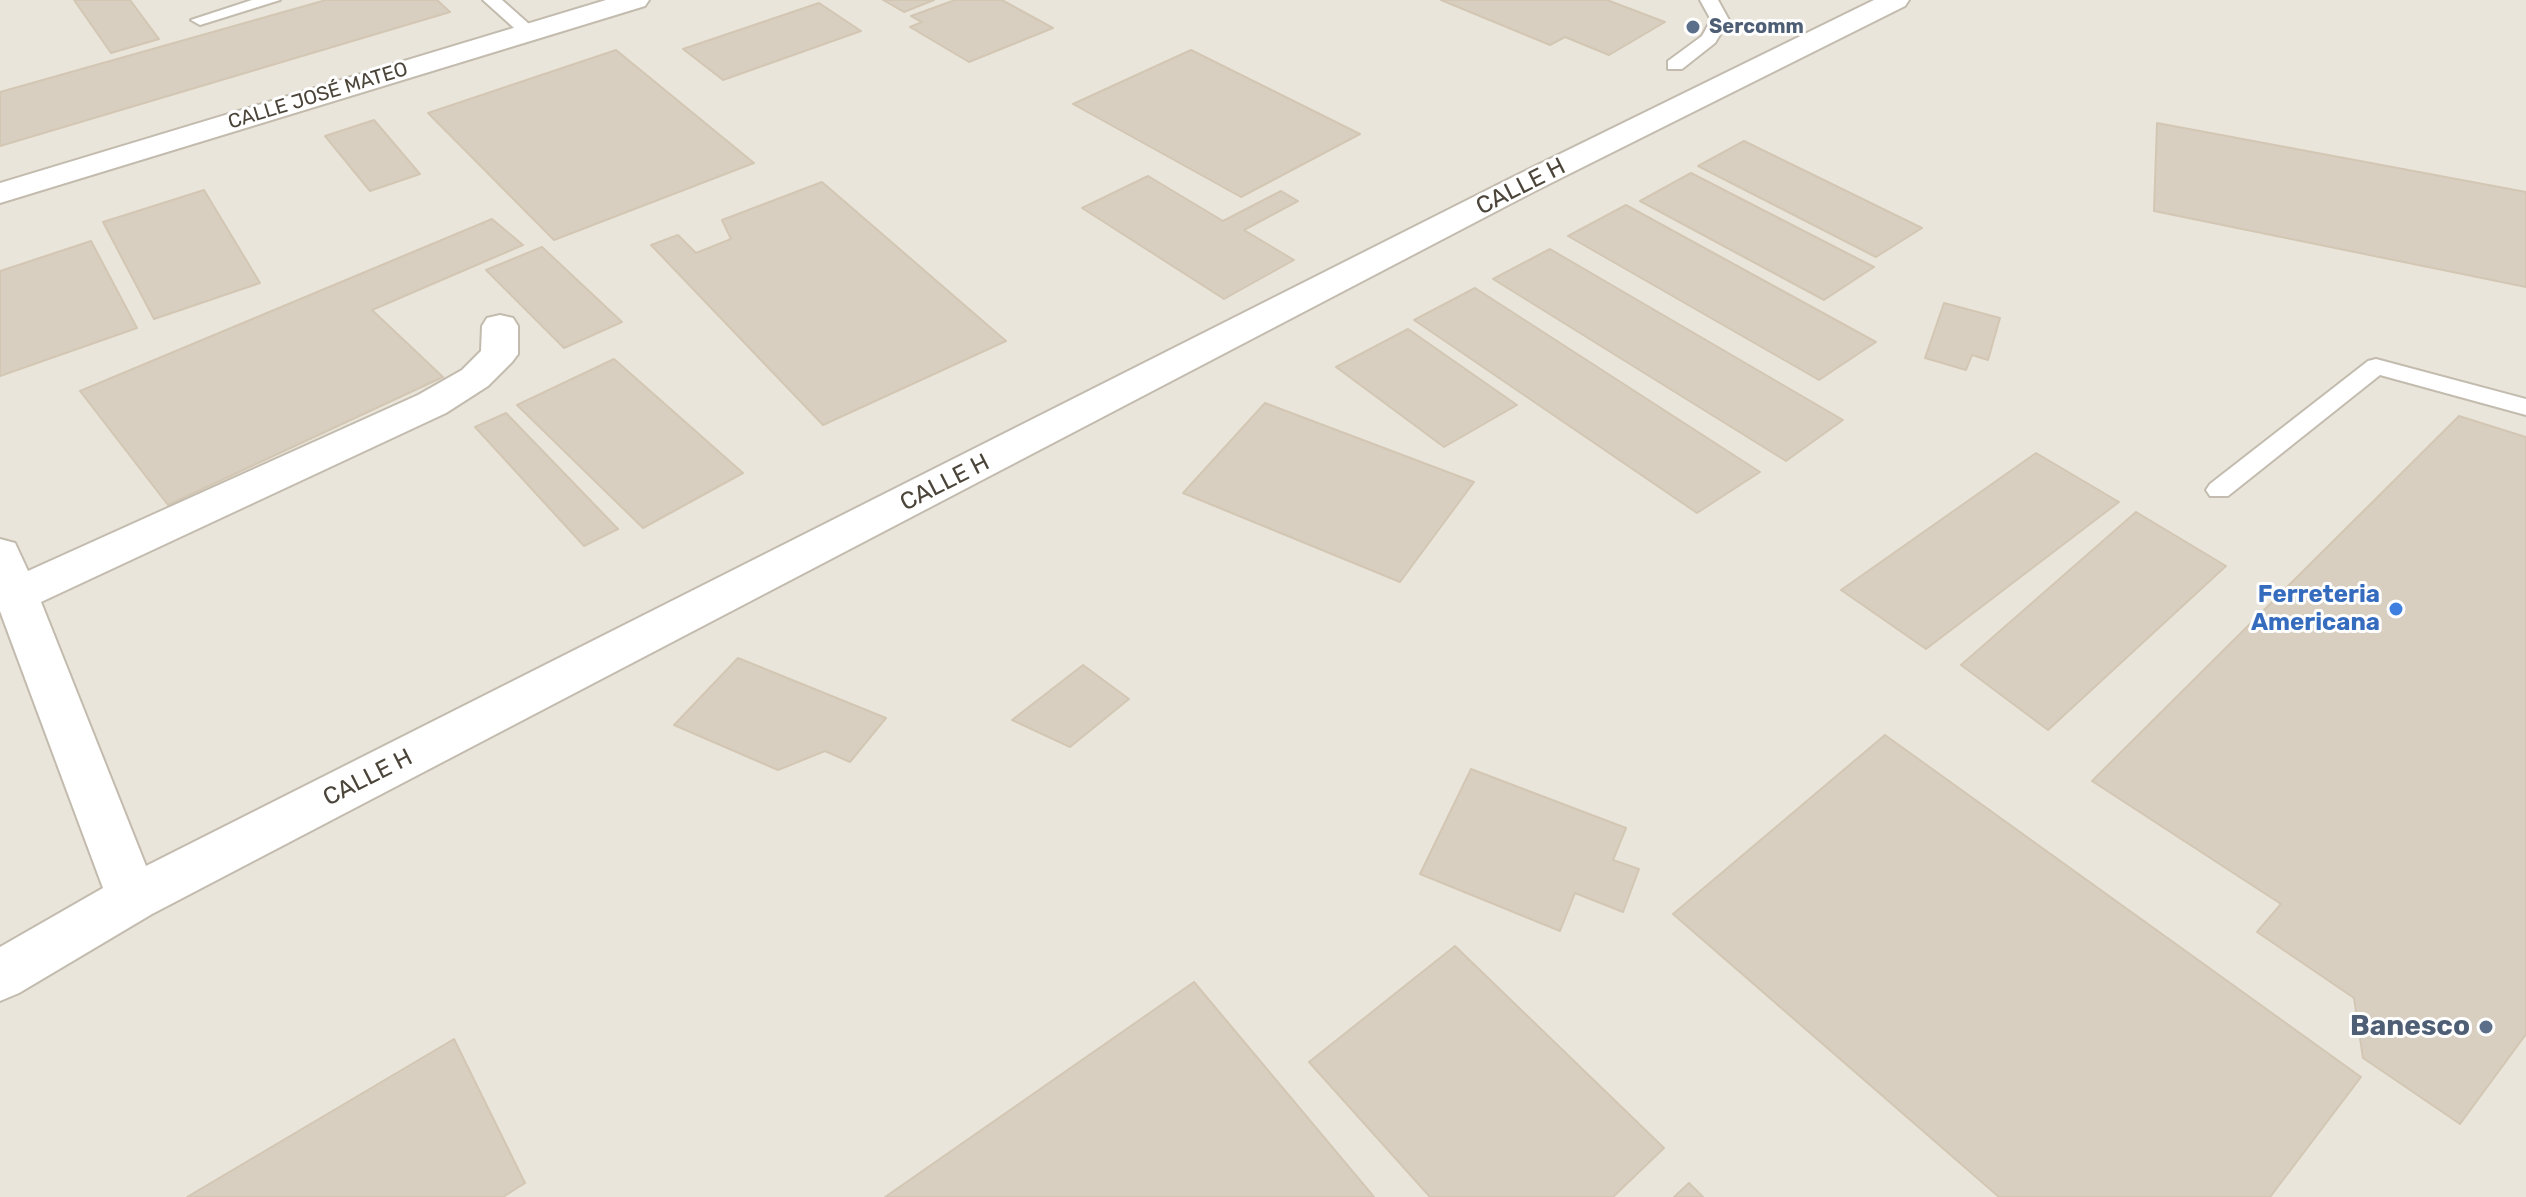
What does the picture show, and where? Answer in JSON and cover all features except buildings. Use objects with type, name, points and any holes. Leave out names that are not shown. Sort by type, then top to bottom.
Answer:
[{"type":"street","name":"CALLE JOSÉ MATEO","points":[[0,193],[635,0]]},
{"type":"street","name":"CALLE H","points":[[0,976],[133,898],[1067,422],[1524,184],[1895,0]]},
{"type":"street","points":[[133,898],[8,574],[432,404],[475,378],[499,354],[500,326]]},
{"type":"lane","points":[[200,20],[271,0]]},
{"type":"lane","points":[[492,0],[529,32]]},
{"type":"lane","points":[[1675,65],[1709,39],[1720,20],[1706,2]]},
{"type":"lane","points":[[2219,490],[2376,366],[2526,407]]},
{"type":"shaded area","points":[[0,0],[2526,0],[2526,1197],[0,1197]]},
{"type":"place","name":"Sercomm","points":[[1693,27]]},
{"type":"place","name":"Ferreteria Americana","points":[[2396,609]]},
{"type":"place","name":"Banesco","points":[[2486,1027]]}]
